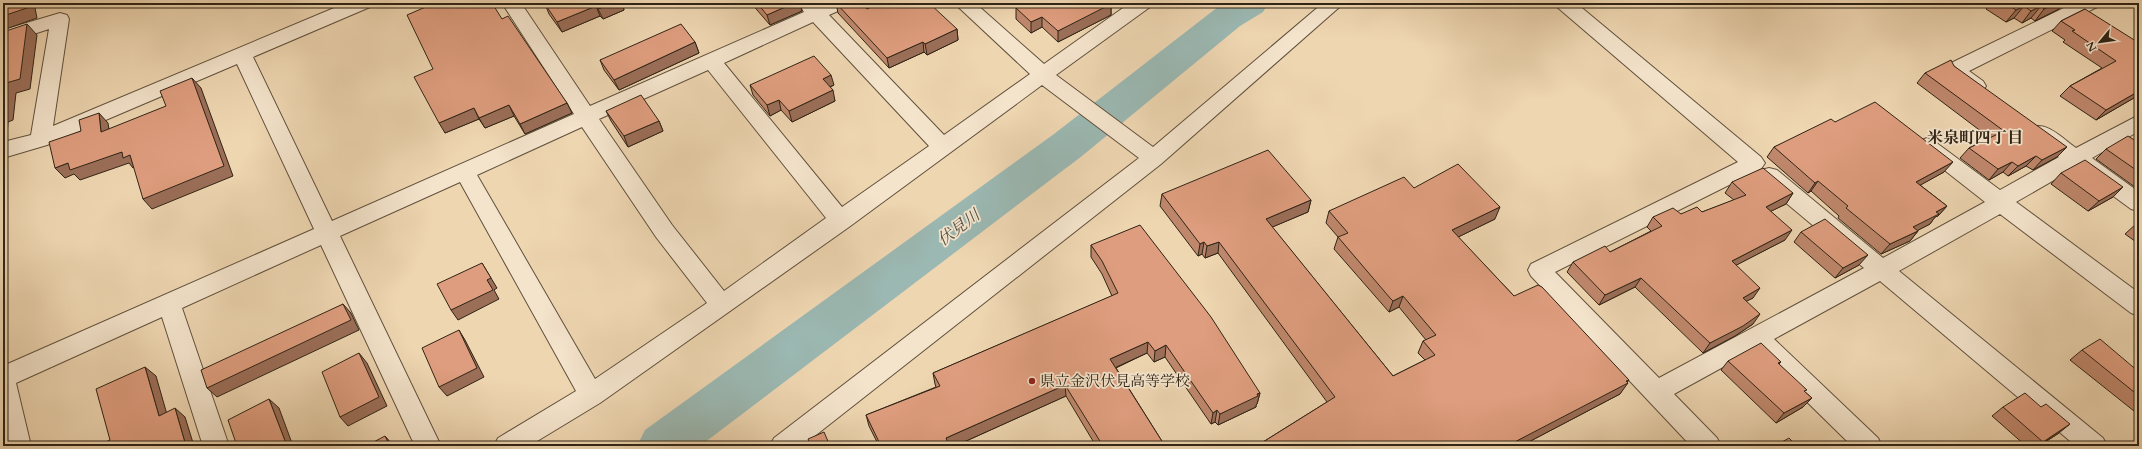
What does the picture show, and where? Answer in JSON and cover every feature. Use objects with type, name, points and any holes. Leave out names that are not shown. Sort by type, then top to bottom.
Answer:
[{"type":"street","points":[[3,150],[40,140],[363,3]]},
{"type":"street","points":[[511,3],[563,79],[586,117],[664,230],[722,305]]},
{"type":"street","points":[[18,446],[4,378],[712,60],[811,8],[840,3]]},
{"type":"street","points":[[963,3],[1047,79],[1149,154]]},
{"type":"street","points":[[507,446],[591,395],[841,221],[942,146],[1047,79],[1143,3]]},
{"type":"street","points":[[783,446],[1149,154],[1335,3]]},
{"type":"street","points":[[1564,3],[1754,164],[2094,446]]},
{"type":"street","points":[[1992,98],[1954,70],[2090,3]]},
{"type":"street","points":[[811,8],[942,146]]},
{"type":"street","points":[[3,37],[60,19],[40,140]]},
{"type":"street","points":[[242,54],[428,446]]},
{"type":"street","points":[[712,60],[841,221]]},
{"type":"street","points":[[2024,121],[2139,203]]},
{"type":"street","points":[[1656,392],[1990,211],[1999,201],[2139,122]]},
{"type":"street","points":[[1910,133],[2139,306]]},
{"type":"street","points":[[1708,446],[1539,270],[1754,164]]},
{"type":"street","points":[[464,171],[591,395]]},
{"type":"street","points":[[169,304],[216,446]]},
{"type":"street","points":[[1756,338],[1870,446]]},
{"type":"building","points":[[3,3],[26,3],[27,8],[3,16]]},
{"type":"building","points":[[435,3],[492,3],[502,19],[508,16],[567,103],[520,124],[509,105],[479,118],[474,108],[439,123],[414,77],[433,69],[407,15]]},
{"type":"building","points":[[613,3],[598,9],[596,6],[557,22],[545,4]]},
{"type":"building","points":[[757,3],[794,3],[767,15]]},
{"type":"building","points":[[836,3],[861,3],[867,9],[880,3],[929,3],[957,29],[925,44],[923,42],[887,58]]},
{"type":"building","points":[[1026,3],[1111,4],[1058,31],[1042,17],[1031,22],[1016,8]]},
{"type":"building","points":[[2005,3],[2056,3],[2044,9],[2041,6],[2031,11],[2024,6],[2016,10]]},
{"type":"building","points":[[2085,9],[2139,43],[2139,91],[2106,110],[2070,86],[2116,61],[2072,31],[2075,30],[2061,21]]},
{"type":"building","points":[[27,24],[20,79],[6,83],[3,106],[3,32]]},
{"type":"building","points":[[681,24],[695,42],[614,80],[600,60]]},
{"type":"building","points":[[814,56],[831,75],[823,79],[833,90],[789,111],[779,100],[767,105],[750,85]]},
{"type":"building","points":[[1951,60],[1954,66],[2067,147],[2042,160],[2036,156],[2018,166],[2012,162],[1998,169],[1969,148],[2004,131],[1925,73]]},
{"type":"building","points":[[192,78],[224,166],[143,199],[130,155],[123,158],[122,152],[70,170],[68,163],[55,168],[49,142],[81,131],[79,120],[99,113],[101,132],[166,106],[160,91]]},
{"type":"building","points":[[641,95],[659,121],[624,136],[606,111]]},
{"type":"building","points":[[1875,102],[1953,162],[1916,182],[1947,206],[1936,212],[1939,214],[1913,227],[1918,231],[1890,244],[1846,208],[1848,206],[1818,181],[1815,183],[1774,147],[1831,119],[1835,122]]},
{"type":"building","points":[[2128,136],[2139,143],[2139,172],[2106,149]]},
{"type":"building","points":[[1268,150],[1311,200],[1266,219],[1393,376],[1435,355],[1423,341],[1436,335],[1403,296],[1393,301],[1390,298],[1338,237],[1348,233],[1329,211],[1404,177],[1414,188],[1458,164],[1500,207],[1452,230],[1514,296],[1538,285],[1542,287],[1629,380],[1626,381],[1628,383],[1507,446],[1254,446],[1263,442],[1335,397],[1219,242],[1207,246],[1204,242],[1200,244],[1162,194]]},
{"type":"building","points":[[2085,160],[2123,187],[2099,201],[2061,173]]},
{"type":"building","points":[[1763,168],[1793,193],[1766,207],[1792,230],[1732,261],[1760,288],[1743,298],[1760,314],[1743,326],[1710,343],[1641,278],[1605,295],[1573,262],[1605,246],[1610,252],[1662,226],[1653,217],[1673,208],[1681,214],[1697,207],[1702,212],[1746,195],[1732,182]]},
{"type":"building","points":[[1825,219],[1868,255],[1843,268],[1801,232]]},
{"type":"building","points":[[1140,225],[1211,317],[1260,393],[1257,394],[1258,396],[1220,414],[1217,410],[1213,413],[1166,345],[1155,351],[1148,342],[1110,359],[1165,446],[1103,446],[1065,385],[946,438],[949,446],[881,446],[866,415],[940,386],[933,373],[1118,293],[1102,261],[1091,245]]},
{"type":"building","points":[[482,263],[491,278],[487,280],[493,290],[451,310],[437,284]]},
{"type":"building","points":[[343,304],[351,320],[207,388],[201,370]]},
{"type":"building","points":[[459,330],[477,368],[439,387],[422,348]]},
{"type":"building","points":[[2100,339],[2139,372],[2139,396],[2082,350]]},
{"type":"building","points":[[1761,343],[1781,362],[1778,363],[1807,390],[1804,391],[1812,398],[1784,413],[1728,361]]},
{"type":"building","points":[[359,353],[379,397],[340,417],[322,372]]},
{"type":"building","points":[[145,367],[159,416],[175,408],[186,446],[97,446],[110,440],[96,389]]},
{"type":"building","points":[[2025,393],[2041,407],[2046,404],[2070,424],[2043,442],[2003,407]]},
{"type":"building","points":[[269,399],[287,446],[237,446],[228,420]]},
{"type":"building","points":[[824,432],[830,446],[811,446],[808,439]]},
{"type":"building","points":[[385,436],[390,446],[366,446]]},
{"type":"building","points":[[1789,438],[1797,446],[1775,446]]},
{"type":"waterway","name":"伏見川","points":[[662,446],[1068,145],[1227,17],[1250,3]]},
{"type":"place","name":"県立金沢伏見高等学校","points":[[1032,381]]},
{"type":"district","name":"米泉町四丁目","points":[[1975,137]]}]
